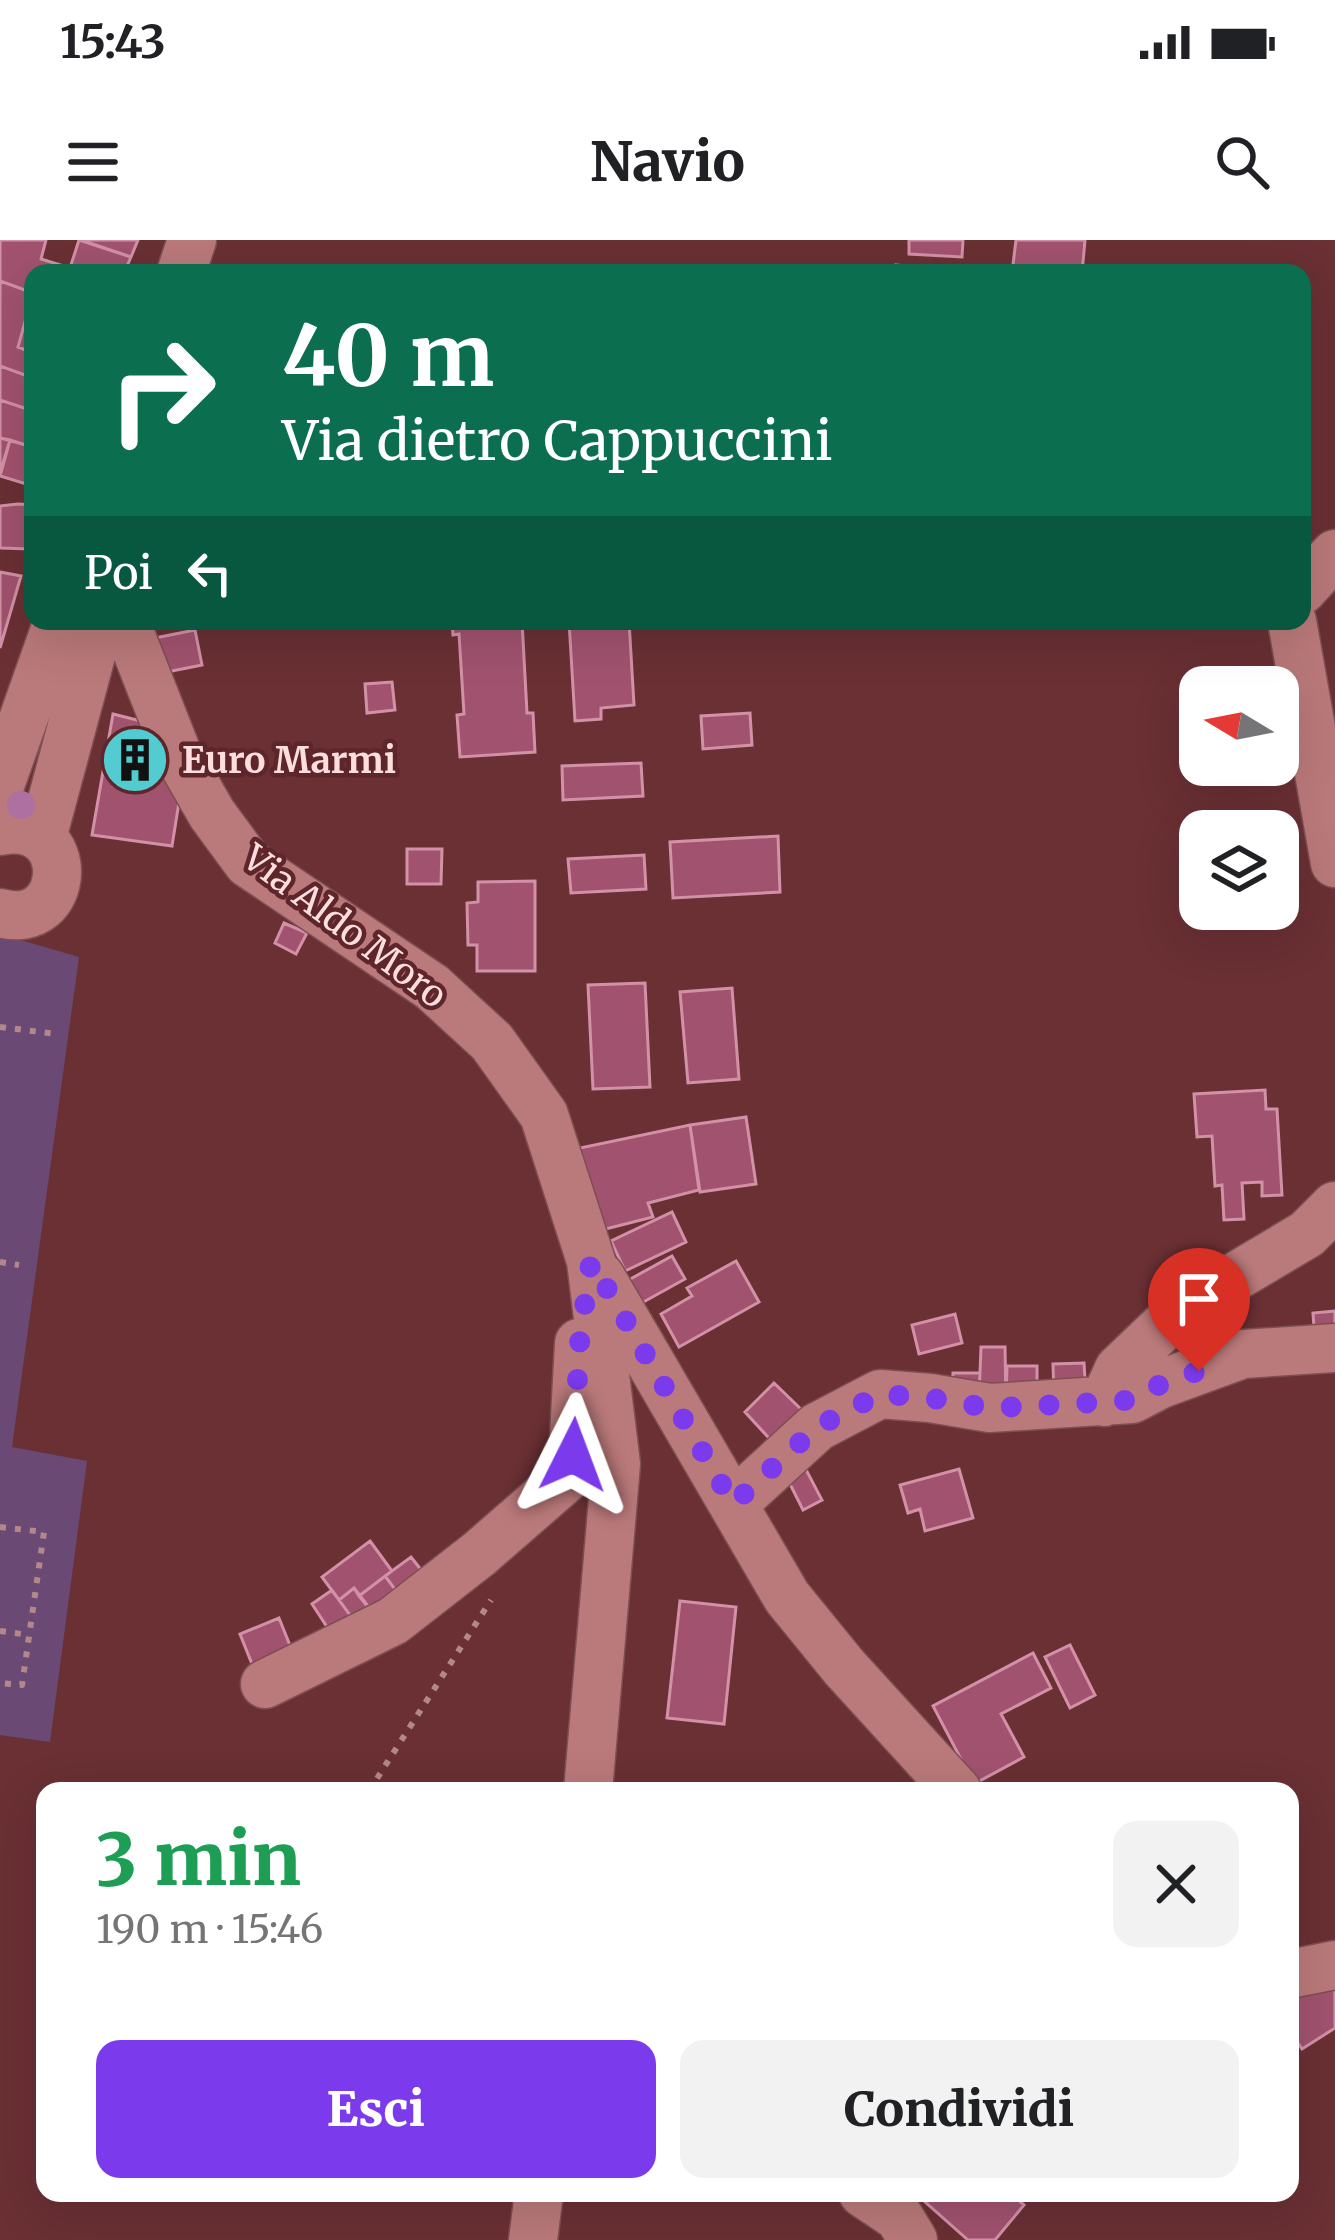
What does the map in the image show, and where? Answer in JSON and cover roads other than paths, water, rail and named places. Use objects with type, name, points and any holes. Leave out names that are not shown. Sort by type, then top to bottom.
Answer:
[{"type":"street","points":[[1311,580],[1335,554]]},
{"type":"street","points":[[0,785],[55,630]]},
{"type":"street","points":[[0,913],[22,916],[35,911],[55,891],[57,862],[52,849],[21,835],[94,644],[95,630]]},
{"type":"street","name":"Via Aldo Moro","points":[[129,630],[177,753],[212,814],[248,863],[432,987],[491,1042],[544,1115],[591,1261],[616,1464],[589,1782]]},
{"type":"street","points":[[1294,630],[1335,862]]},
{"type":"street","points":[[1104,1402],[1119,1369],[1162,1328],[1206,1294],[1307,1234],[1335,1206]]},
{"type":"street","points":[[591,1261],[787,1597],[949,1782]]},
{"type":"street","points":[[265,1684],[393,1621],[565,1480],[573,1455],[580,1337],[591,1261]]},
{"type":"street","points":[[733,1504],[817,1427],[880,1394],[990,1408],[1132,1400],[1161,1384],[1244,1354],[1335,1348]]},
{"type":"street","points":[[1299,1973],[1335,1965]]},
{"type":"street","points":[[533,2240],[538,2202]]},
{"type":"street","points":[[876,2202],[898,2217],[913,2240]]},
{"type":"place","name":"Euro Marmi","points":[[135,760]]}]
